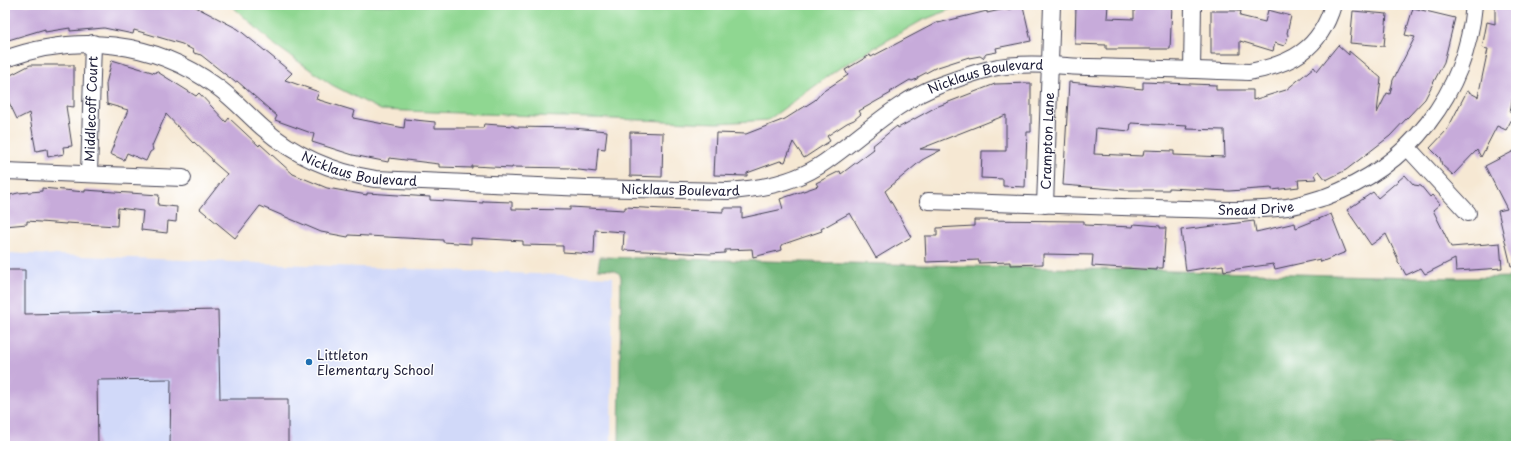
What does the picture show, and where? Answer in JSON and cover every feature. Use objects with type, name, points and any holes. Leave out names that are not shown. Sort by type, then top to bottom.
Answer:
[{"type":"street","name":"Crampton Lane","points":[[1045,205],[1052,5]]},
{"type":"street","points":[[1192,70],[1193,5]]},
{"type":"street","name":"Nicklaus Boulevard","points":[[5,59],[27,51],[71,43],[93,43],[146,51],[183,66],[220,89],[280,142],[318,163],[339,171],[375,179],[586,188],[728,192],[770,186],[790,180],[825,163],[903,103],[920,93],[977,72],[998,67],[1050,66],[1249,72],[1270,68],[1289,61],[1306,50],[1320,35],[1329,18],[1333,5]]},
{"type":"street","name":"Snead Drive","points":[[928,201],[1214,210],[1287,207],[1342,191],[1360,182],[1392,161],[1420,134],[1441,104],[1458,72],[1469,34],[1474,5]]},
{"type":"street","name":"Middlecoff Court","points":[[89,174],[93,43]]},
{"type":"street","points":[[1407,147],[1468,213]]},
{"type":"street","name":"Middlecoff Court","points":[[5,171],[183,178]]},
{"type":"shaded area","name":"Littleton Elementary School","points":[[5,253],[613,277],[611,446],[5,446]]},
{"type":"green space","points":[[231,5],[961,5],[921,21],[841,67],[768,120],[718,123],[381,110],[332,85],[275,45]]},
{"type":"green space","points":[[600,257],[1459,278],[1516,277],[1516,446],[619,446],[621,277],[620,274],[615,271],[598,269]]},
{"type":"building","points":[[5,5],[192,5],[238,29],[292,73],[285,80],[319,92],[316,99],[355,111],[353,118],[404,128],[405,119],[435,122],[435,128],[483,128],[484,124],[514,127],[573,128],[607,131],[605,149],[598,148],[596,172],[570,168],[472,166],[472,168],[439,167],[439,164],[389,158],[388,162],[353,155],[312,142],[314,134],[275,120],[277,116],[237,81],[235,82],[201,55],[194,53],[193,50],[182,44],[134,30],[133,34],[104,28],[70,31],[70,28],[45,32],[45,29],[5,41]]},
{"type":"building","points":[[1076,5],[1108,5],[1107,18],[1134,19],[1134,5],[1172,5],[1170,49],[1106,49],[1106,45],[1075,44]]},
{"type":"building","points":[[1495,5],[1516,5],[1516,80],[1510,112],[1514,115],[1506,130],[1497,126],[1481,157],[1477,150],[1453,175],[1442,165],[1440,158],[1430,148],[1447,130],[1467,91],[1478,97],[1488,49],[1482,48],[1487,22],[1495,24]]},
{"type":"building","points":[[1023,6],[1031,41],[996,48],[997,52],[986,54],[983,58],[980,56],[969,57],[935,68],[917,79],[912,81],[910,80],[890,92],[891,93],[859,111],[861,114],[854,120],[827,136],[830,141],[804,158],[793,142],[785,162],[780,161],[747,173],[747,176],[714,175],[716,133],[746,134],[785,119],[815,100],[822,92],[848,75],[845,70],[870,55],[871,57],[938,22],[987,11],[987,13]]},
{"type":"building","points":[[1413,8],[1455,18],[1444,62],[1425,99],[1390,136],[1346,170],[1326,180],[1319,171],[1315,174],[1317,179],[1298,180],[1299,187],[1272,190],[1272,188],[1229,191],[1169,188],[1169,190],[1125,190],[1063,185],[1069,82],[1143,89],[1143,82],[1216,85],[1216,90],[1253,90],[1253,100],[1286,90],[1314,67],[1317,71],[1338,45],[1349,55],[1349,51],[1381,78],[1377,113],[1387,93],[1390,94],[1393,80],[1415,37],[1405,35]],"holes":[[[1131,123],[1187,126],[1186,129],[1224,130],[1225,157],[1174,155],[1174,151],[1144,150],[1143,156],[1094,154],[1096,128],[1130,131]]]},
{"type":"building","points":[[1268,10],[1291,16],[1287,40],[1284,46],[1275,43],[1273,51],[1240,41],[1240,54],[1211,54],[1211,11],[1241,11],[1240,16],[1265,22]]},
{"type":"building","points":[[1353,11],[1387,14],[1384,46],[1350,43]]},
{"type":"building","points":[[112,60],[155,73],[156,71],[196,96],[199,93],[226,122],[229,118],[259,146],[260,144],[293,174],[327,188],[367,195],[367,193],[430,197],[430,200],[483,203],[483,201],[512,202],[512,209],[570,210],[570,207],[625,210],[625,207],[723,212],[723,208],[742,208],[742,218],[783,209],[780,199],[818,186],[816,183],[840,171],[841,174],[874,149],[872,146],[897,126],[898,128],[936,107],[995,84],[1031,83],[1031,132],[1027,132],[1025,187],[1003,186],[1003,179],[981,178],[982,151],[1006,151],[1006,115],[920,149],[941,150],[922,160],[885,191],[911,237],[876,258],[850,213],[821,229],[822,231],[781,245],[782,250],[753,257],[752,249],[725,250],[725,253],[709,254],[623,250],[624,232],[595,230],[594,254],[563,252],[563,246],[523,245],[523,241],[471,238],[471,244],[443,242],[443,240],[349,235],[348,237],[321,232],[260,206],[235,238],[200,209],[227,174],[194,142],[193,143],[166,114],[152,146],[153,150],[150,152],[146,161],[127,153],[124,160],[110,154],[128,110],[107,104],[106,84]]},
{"type":"building","points":[[30,65],[74,65],[74,107],[66,106],[72,146],[63,147],[64,154],[48,157],[47,149],[36,151],[29,113],[17,119],[5,94],[5,78]]},
{"type":"building","points":[[630,132],[663,133],[662,177],[630,176]]},
{"type":"building","points":[[1516,150],[1516,265],[1511,266],[1498,211],[1507,209],[1485,166]]},
{"type":"building","points":[[1405,175],[1414,185],[1421,186],[1430,197],[1432,195],[1440,204],[1433,210],[1451,247],[1500,243],[1502,268],[1456,271],[1455,259],[1425,274],[1421,268],[1406,275],[1398,263],[1398,259],[1386,234],[1371,245],[1347,210],[1373,192],[1378,198]]},
{"type":"building","points":[[42,188],[85,192],[85,190],[159,195],[158,205],[177,207],[176,222],[168,221],[167,233],[141,230],[143,211],[118,208],[117,226],[27,221],[27,224],[5,226],[5,200],[10,200],[10,195],[42,191]]},
{"type":"building","points":[[1331,214],[1346,252],[1321,262],[1320,259],[1275,269],[1273,264],[1224,271],[1223,265],[1186,271],[1181,230],[1254,221],[1256,232],[1295,223],[1296,228]]},
{"type":"building","points":[[974,220],[1084,221],[1084,225],[1133,227],[1134,224],[1160,226],[1160,228],[1166,228],[1163,268],[1157,268],[1157,270],[1092,266],[1093,255],[1043,254],[1043,264],[1010,265],[1010,262],[979,263],[979,260],[926,262],[925,236],[937,236],[937,228],[974,226]]},
{"type":"building","points":[[5,270],[25,270],[25,314],[218,310],[220,399],[288,399],[288,446],[170,446],[171,379],[97,380],[98,446],[5,446]]},
{"type":"place","name":"Littleton Elementary School","points":[[309,362]]}]
